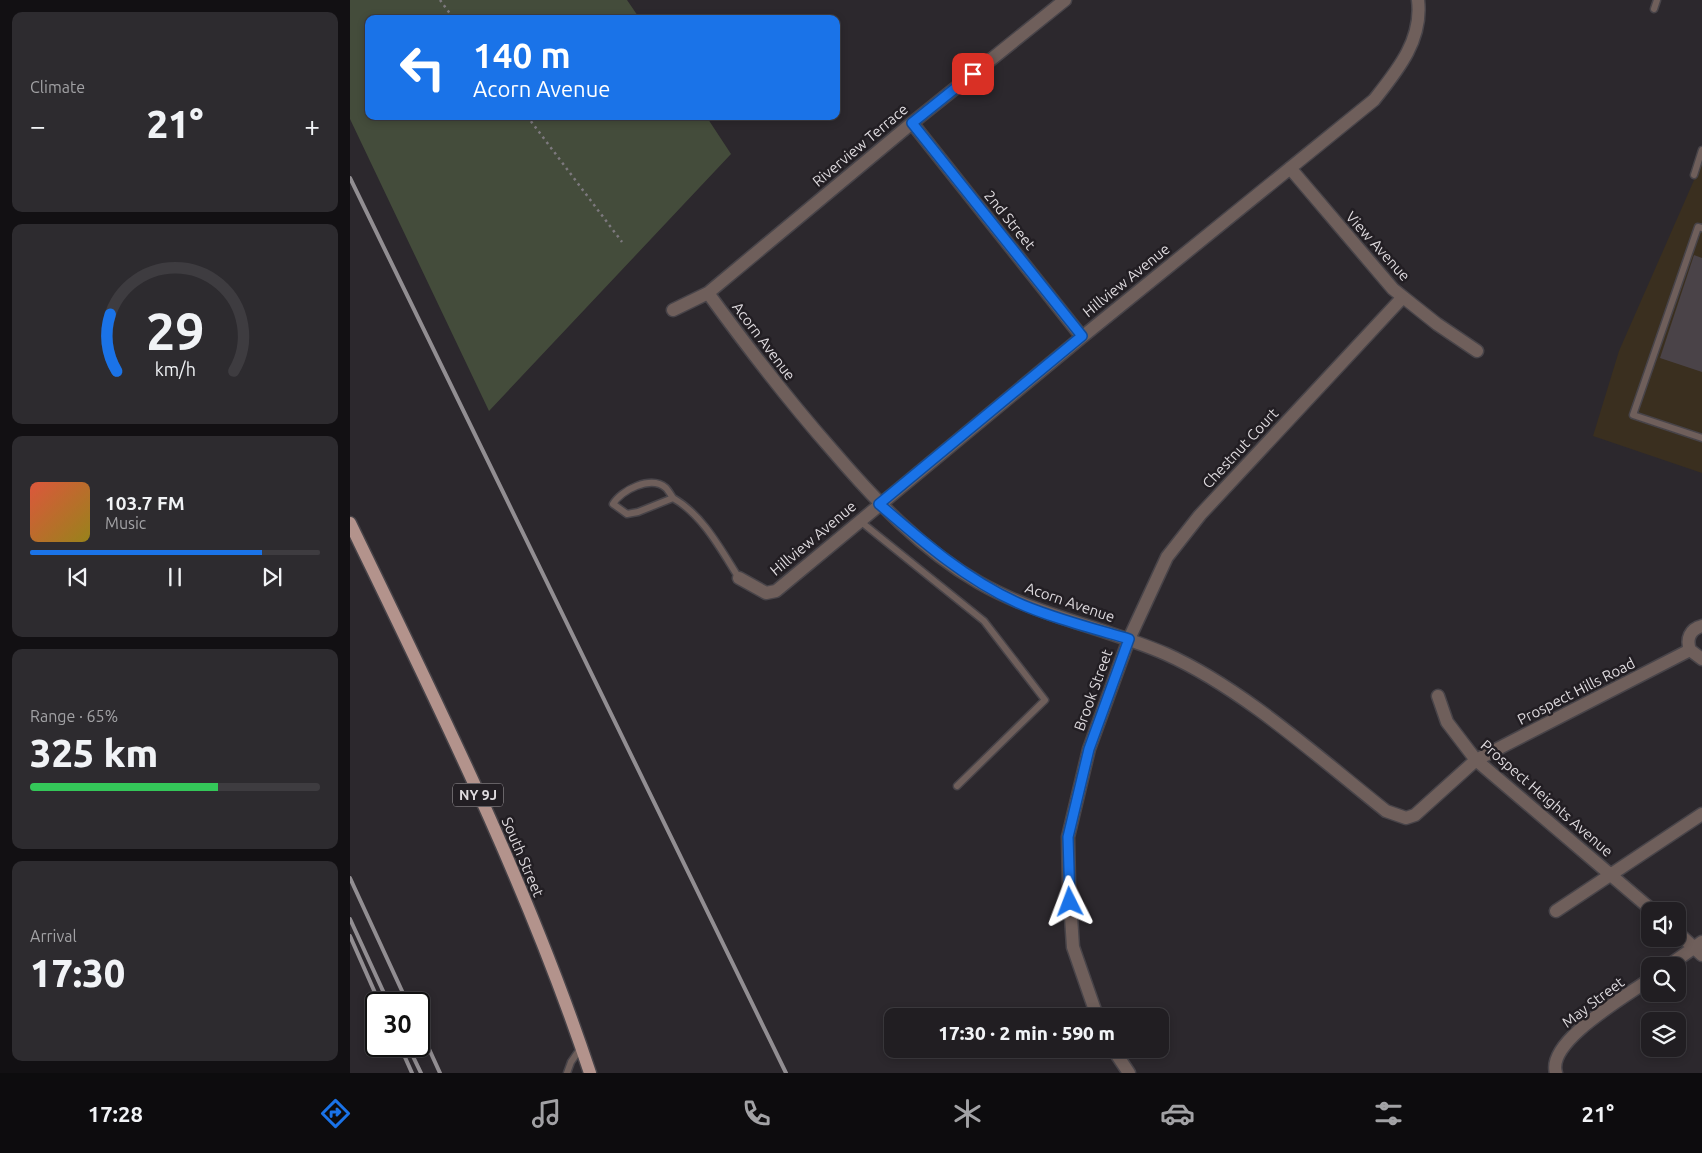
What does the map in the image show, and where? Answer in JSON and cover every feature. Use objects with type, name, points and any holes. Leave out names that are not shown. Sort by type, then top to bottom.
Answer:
[{"type":"main road","name":"South Street","points":[[350,523],[495,832],[568,1006],[590,1073]]},
{"type":"street","name":"Riverview Terrace","points":[[673,310],[708,293],[912,123],[1065,0]]},
{"type":"street","name":"Hillview Avenue","points":[[739,578],[766,593],[772,593],[1082,336],[1374,100],[1402,64],[1413,42],[1417,22],[1418,0]]},
{"type":"street","name":"2nd Street","points":[[912,123],[1082,336]]},
{"type":"street","name":"View Avenue","points":[[1290,168],[1380,276],[1403,297],[1476,351]]},
{"type":"street","name":"Acorn Avenue","points":[[708,293],[787,398],[879,504],[940,556],[977,582],[1018,603],[1129,639],[1167,654],[1206,675],[1275,722],[1392,814],[1406,818],[1415,815],[1476,760]]},
{"type":"street","name":"Chestnut Court","points":[[1129,639],[1166,557],[1189,529],[1403,297]]},
{"type":"street","points":[[1702,626],[1690,634],[1690,650],[1702,659]]},
{"type":"street","name":"Brook Street","points":[[1094,1008],[1073,947],[1068,837],[1089,749],[1129,639]]},
{"type":"street","name":"Prospect Hills Road","points":[[1476,760],[1690,650]]},
{"type":"street","name":"Prospect Heights Avenue","points":[[1438,696],[1447,722],[1476,760],[1643,902]]},
{"type":"street","points":[[1556,911],[1702,814]]},
{"type":"street","points":[[1684,957],[1699,948],[1686,939]]},
{"type":"street","name":"May Street","points":[[1556,1073],[1558,1053],[1570,1037],[1641,986]]},
{"type":"street","points":[[1119,1058],[1129,1073]]},
{"type":"lane","points":[[1654,9],[1657,0]]},
{"type":"lane","points":[[1694,175],[1702,150]]},
{"type":"lane","points":[[1702,228],[1698,227],[1633,415],[1702,438]]},
{"type":"lane","points":[[673,498],[638,512],[627,514],[614,504],[618,495],[636,486],[653,483],[665,487],[673,498],[684,504],[712,536],[739,578]]},
{"type":"lane","points":[[860,520],[984,621],[1045,700],[957,786]]},
{"type":"lane","points":[[567,1073],[571,1062],[581,1048]]},
{"type":"path","points":[[440,0],[451,15]]},
{"type":"path","points":[[530,120],[622,242]]},
{"type":"shaded area","points":[[1702,162],[1702,473],[1593,436],[1619,351]]},
{"type":"green space","points":[[350,0],[627,0],[637,15],[365,15],[365,120],[709,120],[731,154],[489,411],[350,119]]},
{"type":"building","points":[[1694,255],[1702,258],[1702,372],[1660,358]]},
{"type":"railway","points":[[350,178],[786,1073]]},
{"type":"railway","points":[[350,878],[402,992]]},
{"type":"railway","points":[[350,919],[383,992]]},
{"type":"railway","points":[[350,936],[375,992]]},
{"type":"railway","points":[[430,1051],[440,1073]]},
{"type":"railway","points":[[405,1057],[412,1073]]},
{"type":"railway","points":[[413,1057],[421,1073]]},
{"type":"route","points":[[973,74],[912,123],[1082,336],[879,504],[940,556],[977,582],[1018,603],[1129,639],[1089,749],[1068,837],[1070,902]]}]
